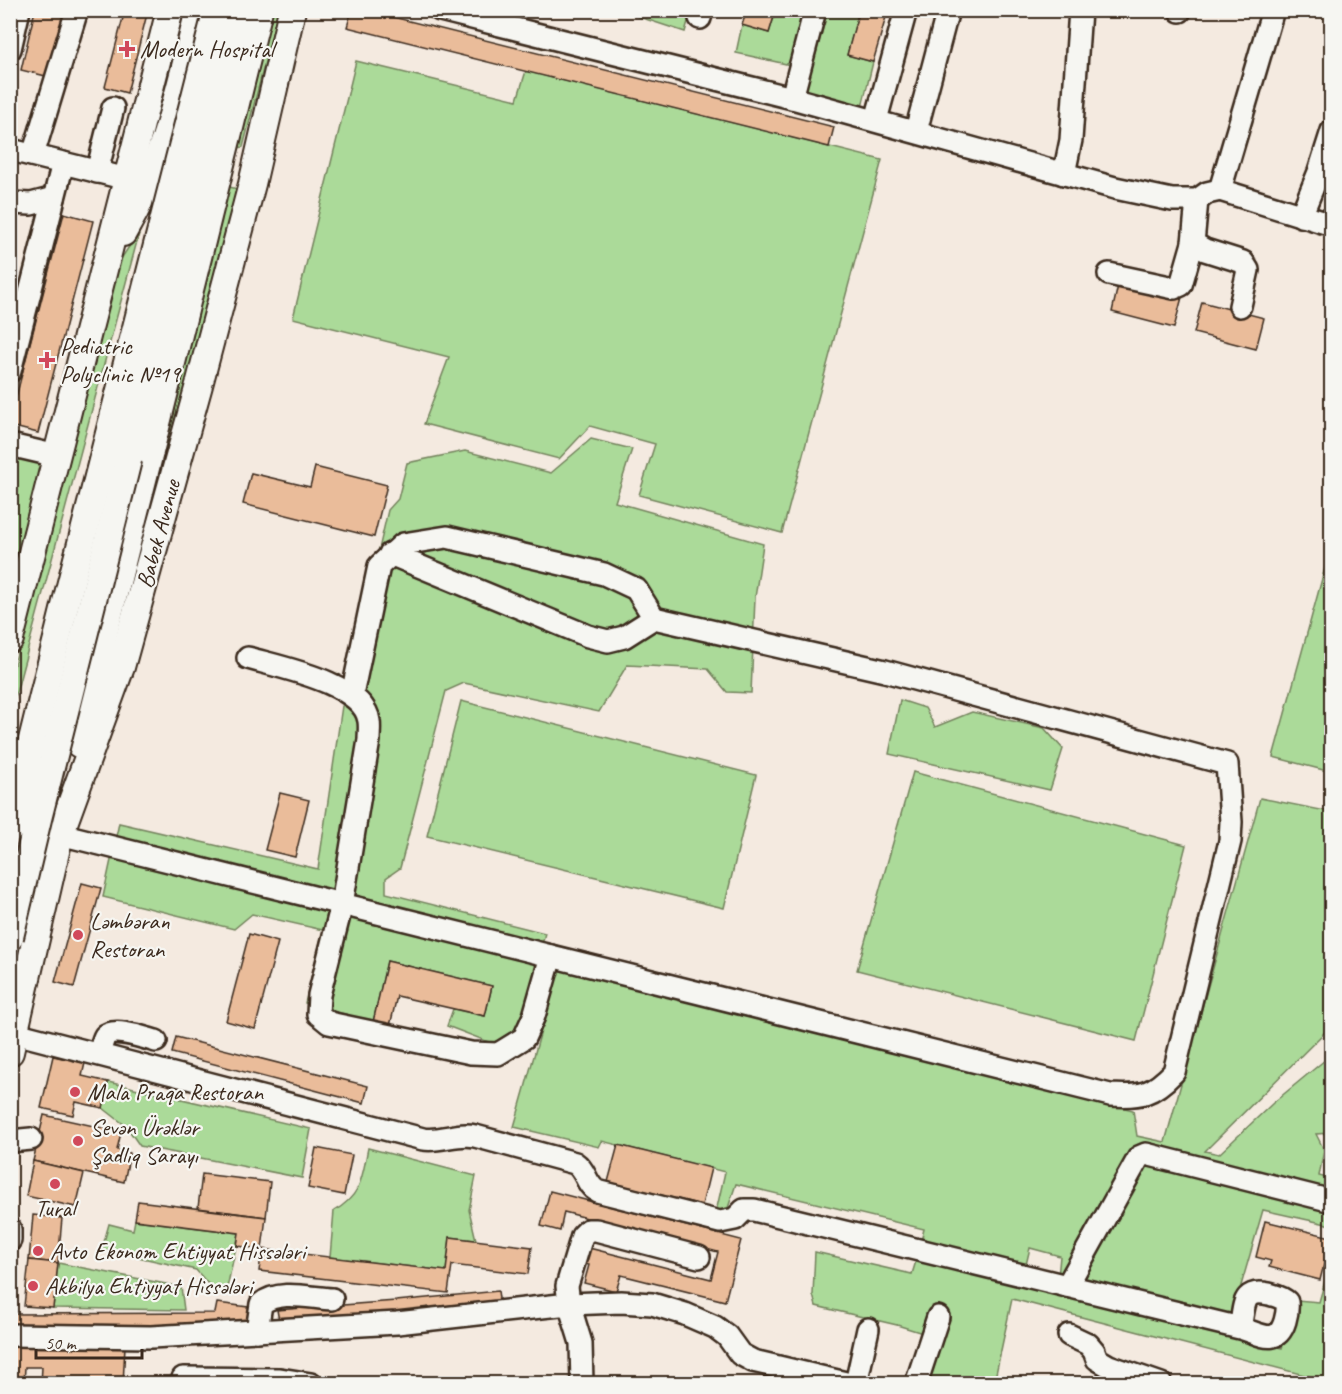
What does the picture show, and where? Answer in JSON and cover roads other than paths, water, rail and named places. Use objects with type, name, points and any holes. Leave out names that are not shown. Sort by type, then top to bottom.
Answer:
[{"type":"main road","points":[[10,639],[170,10]]},
{"type":"main road","points":[[107,259],[156,169],[199,10]]},
{"type":"main road","points":[[10,829],[217,10]]},
{"type":"main road","name":"Babek Avenue","points":[[10,937],[241,10]]},
{"type":"main road","points":[[10,979],[19,971],[23,963],[60,834],[97,661],[259,10]]},
{"type":"main road","name":"Babek Avenue","points":[[13,1043],[60,834],[121,667],[200,385],[249,195],[292,10]]},
{"type":"main road","points":[[174,108],[174,138],[178,147],[186,155],[199,163],[215,165],[228,163],[238,158],[250,144],[285,39]]},
{"type":"main road","points":[[10,1004],[13,1043]]},
{"type":"street","points":[[10,49],[19,10]]},
{"type":"street","points":[[77,10],[24,153],[127,179]]},
{"type":"street","points":[[440,10],[876,120],[1115,188],[1172,200],[1197,200],[1207,193],[1220,190],[1332,225]]},
{"type":"street","points":[[792,98],[815,10]]},
{"type":"street","points":[[876,120],[906,10]]},
{"type":"street","points":[[916,131],[948,10]]},
{"type":"street","points":[[1064,174],[1071,140],[1080,10]]},
{"type":"street","points":[[1220,190],[1273,10]]},
{"type":"street","points":[[97,172],[112,108]]},
{"type":"street","points":[[1301,216],[1319,172],[1332,131]]},
{"type":"street","points":[[10,371],[63,163]]},
{"type":"street","points":[[10,203],[31,204],[54,198]]},
{"type":"street","points":[[1109,274],[1174,288],[1181,285],[1193,243],[1197,200]]},
{"type":"street","points":[[1193,243],[1204,250],[1243,262],[1248,270],[1240,306]]},
{"type":"street","points":[[10,446],[57,456]]},
{"type":"street","points":[[60,834],[1110,1095],[1133,1096],[1158,1089],[1174,1072],[1230,841],[1232,822],[1227,764],[885,671],[654,618],[636,589],[604,574],[447,537],[403,544],[379,566],[352,695]]},
{"type":"street","points":[[390,554],[588,636],[608,641],[624,637],[654,618]]},
{"type":"street","points":[[248,658],[332,683],[352,695],[365,710],[369,719],[369,740],[342,904],[319,995],[318,1014],[329,1023],[471,1053],[498,1054],[524,1038],[534,1016],[551,956]]},
{"type":"street","points":[[99,1054],[104,1037],[110,1033],[120,1032],[156,1041]]},
{"type":"street","points":[[13,1043],[99,1054],[423,1139],[440,1139],[465,1134],[475,1136],[574,1163],[582,1168],[591,1187],[597,1191],[720,1222],[735,1219],[744,1210],[754,1210],[1240,1328]]},
{"type":"street","points":[[1067,1286],[1139,1156],[1146,1155],[1332,1201]]},
{"type":"street","points":[[10,1229],[10,1240]]},
{"type":"street","points":[[582,1383],[581,1343],[569,1304],[567,1286],[582,1236],[588,1230],[596,1230],[699,1257]]},
{"type":"street","points":[[257,1331],[261,1304],[268,1298],[281,1296],[332,1299]]},
{"type":"street","points":[[10,1335],[151,1337],[397,1323],[569,1304],[621,1302],[652,1304],[685,1314],[727,1336],[741,1353],[753,1361],[850,1383]]},
{"type":"street","points":[[916,1383],[938,1317]]},
{"type":"street","points":[[856,1383],[868,1329]]},
{"type":"street","points":[[1069,1335],[1088,1344],[1097,1359],[1109,1366],[1149,1381]]},
{"type":"street","points":[[182,1383],[183,1378],[311,1383]]},
{"type":"place","name":"Modern Hospital","points":[[127,49]]},
{"type":"place","name":"Pediatric Polyclinic №19","points":[[47,360]]},
{"type":"place","name":"Ləmbəran Restoran","points":[[78,935]]},
{"type":"place","name":"Mala Praqa Restoran","points":[[75,1092]]},
{"type":"place","name":"Sevən Ürəklər Şadlıq Sarayı","points":[[78,1141]]},
{"type":"place","name":"Tural","points":[[55,1184]]},
{"type":"place","name":"Avto Ekonom Ehtiyyat Hissələri","points":[[38,1251]]},
{"type":"place","name":"Akbilya Ehtiyyat Hissələri","points":[[33,1286]]}]
